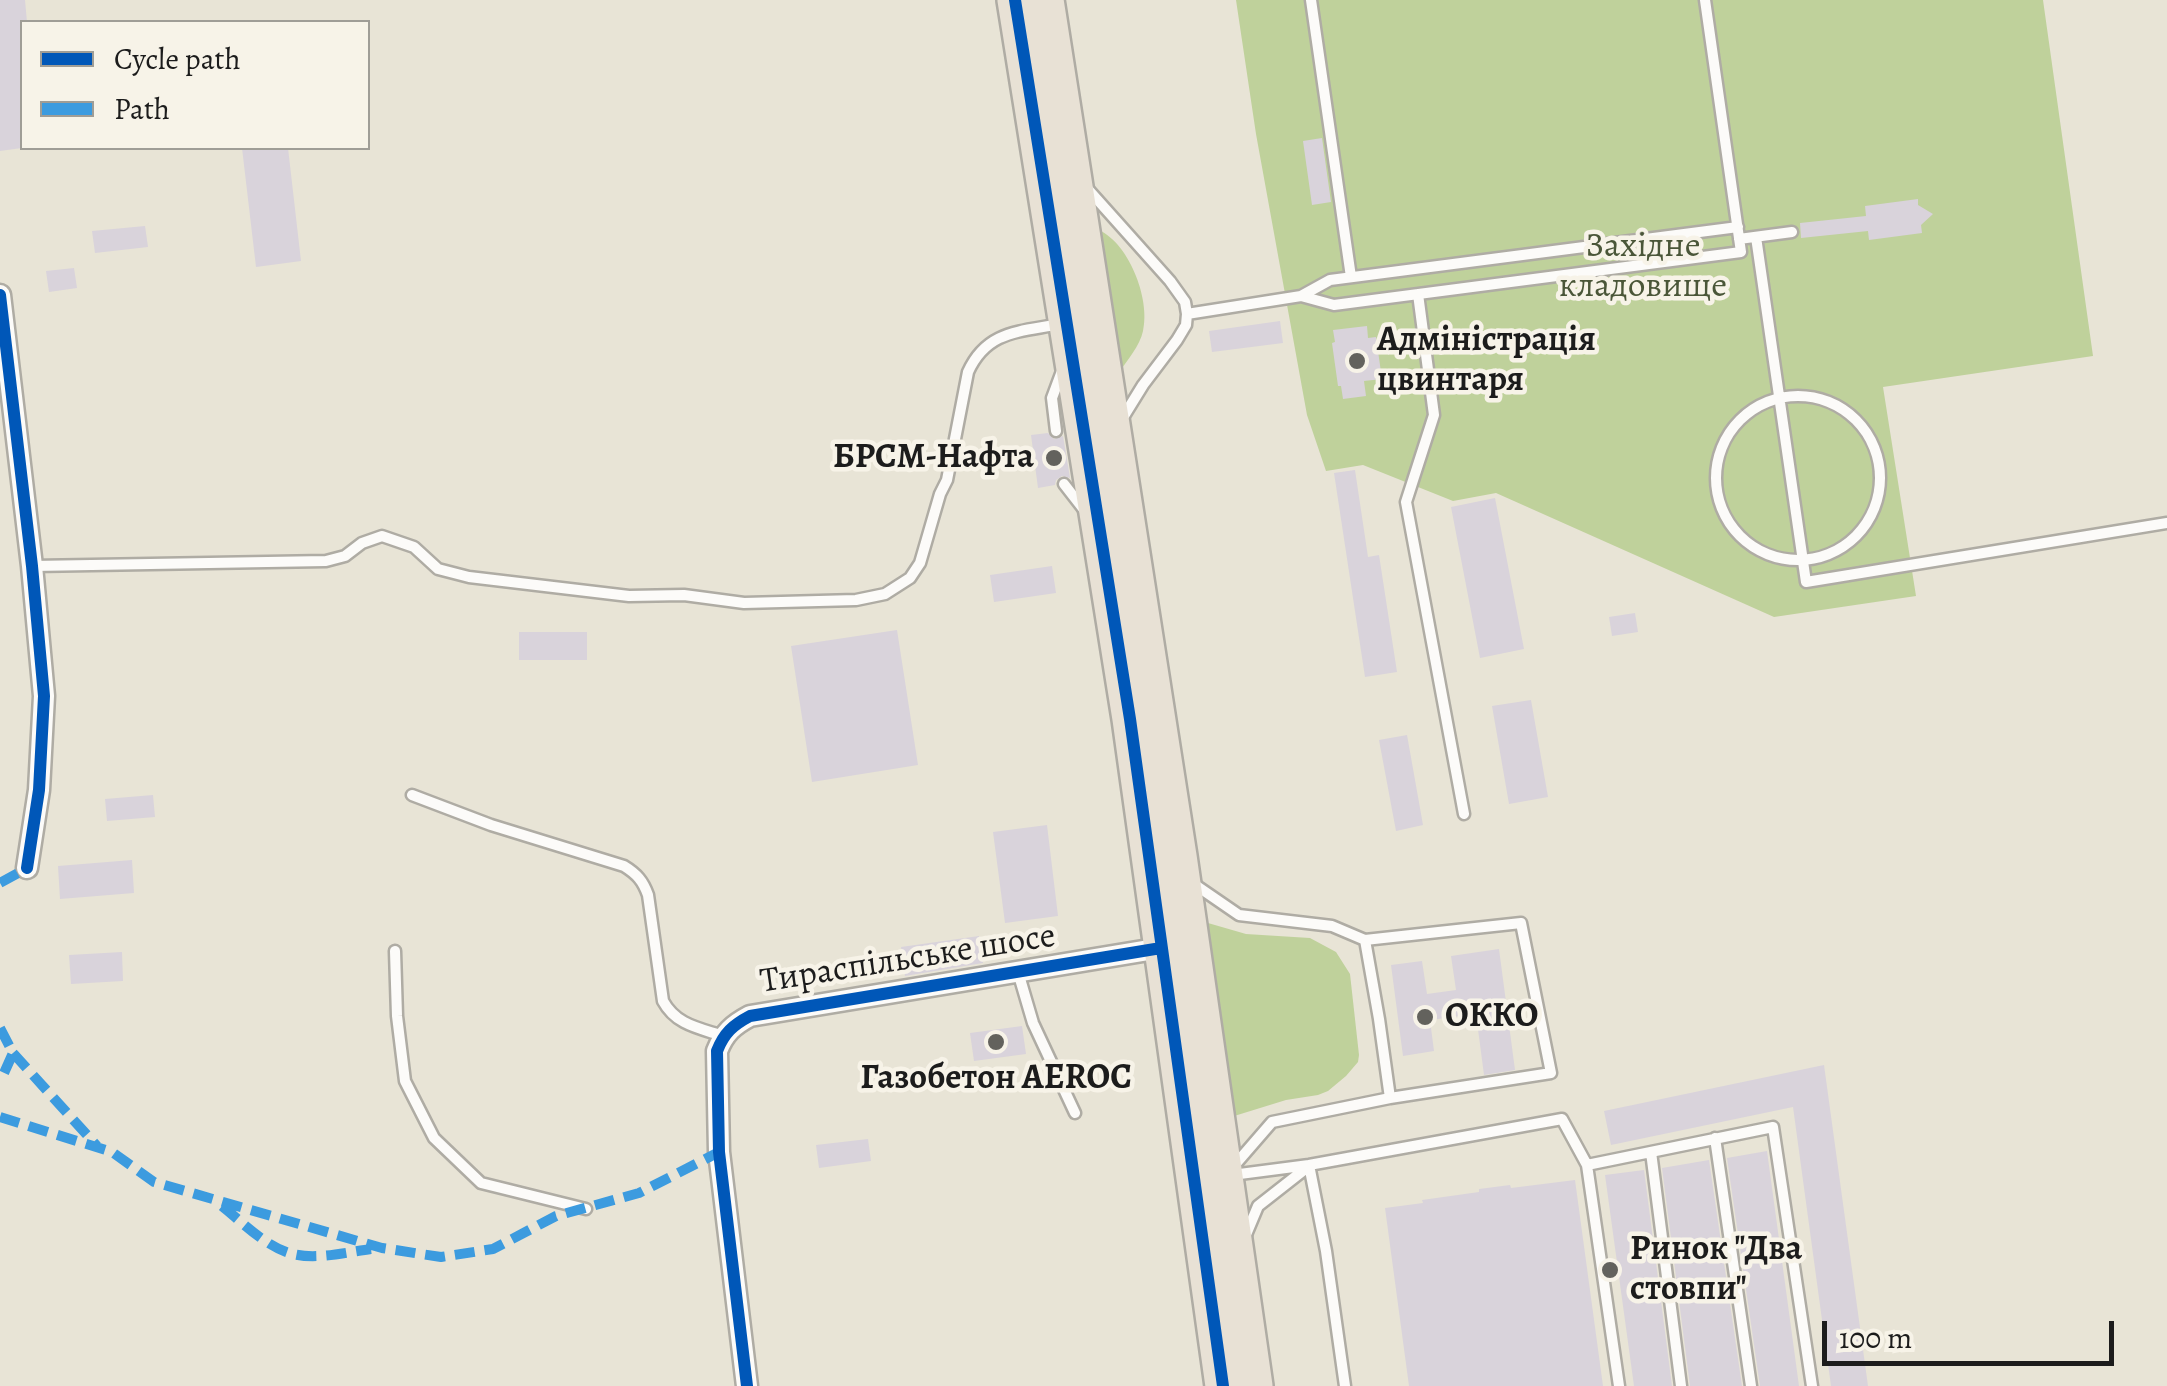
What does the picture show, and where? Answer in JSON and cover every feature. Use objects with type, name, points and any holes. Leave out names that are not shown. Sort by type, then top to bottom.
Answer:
[{"type":"highway","points":[[1015,0],[1130,719],[1222,1386]]},
{"type":"highway","points":[[1046,0],[1182,875],[1254,1386]]},
{"type":"street","points":[[0,294],[44,696],[39,790],[28,868]]},
{"type":"street","name":"Тираспільське шосе","points":[[748,1386],[719,1152],[716,1051],[723,1036],[750,1016],[1161,948]]},
{"type":"lane","points":[[1311,0],[1351,277]]},
{"type":"lane","points":[[1302,296],[1334,305],[1742,252],[1705,0]]},
{"type":"lane","points":[[1073,172],[1170,281],[1187,314],[1186,325],[1177,340],[1114,432]]},
{"type":"lane","points":[[1187,314],[1302,296],[1330,280],[1351,277],[1738,233],[1756,237],[1792,232]]},
{"type":"lane","points":[[1756,237],[1806,582],[2167,523]]},
{"type":"lane","points":[[1418,294],[1434,415],[1406,502],[1464,814]]},
{"type":"lane","points":[[32,566],[326,561],[345,556],[382,536],[414,547],[438,569],[469,577],[628,596],[684,595],[744,603],[871,598],[899,587],[920,563],[947,480],[968,372],[981,350],[1010,334],[1069,335],[1052,398],[1056,431]]},
{"type":"lane","points":[[1807,396],[1834,403],[1856,418],[1872,440],[1880,466],[1880,494],[1870,519],[1853,540],[1830,554],[1803,560],[1776,558],[1751,546],[1732,527],[1719,503],[1718,462],[1734,426],[1755,408],[1780,397],[1807,396]]},
{"type":"lane","points":[[1064,484],[1100,528]]},
{"type":"lane","points":[[412,795],[635,873],[648,895],[663,1002],[678,1020],[723,1036]]},
{"type":"lane","points":[[1182,875],[1239,915],[1332,926],[1365,940],[1520,923],[1551,1074],[1390,1098],[1272,1122],[1226,1176]]},
{"type":"lane","points":[[1365,940],[1390,1098]]},
{"type":"lane","points":[[395,951],[397,1016],[405,1080],[434,1138],[482,1183],[586,1209]]},
{"type":"lane","points":[[1018,972],[1033,1023],[1076,1113]]},
{"type":"lane","points":[[1226,1176],[1309,1165],[1562,1119],[1587,1165],[1619,1386]]},
{"type":"lane","points":[[1587,1165],[1773,1126],[1812,1386]]},
{"type":"lane","points":[[1715,1138],[1750,1386]]},
{"type":"lane","points":[[1651,1152],[1681,1386]]},
{"type":"lane","points":[[1236,1256],[1258,1206],[1309,1165]]},
{"type":"lane","points":[[1309,1165],[1345,1386]]},
{"type":"green space","name":"Західне кладовище","points":[[1236,0],[2043,0],[2093,356],[1883,387],[1916,596],[1774,617],[1496,493],[1453,501],[1363,465],[1326,471],[1307,415]]},
{"type":"green space","points":[[1096,229],[1108,235],[1127,258],[1144,303],[1141,337],[1119,373]]},
{"type":"green space","points":[[1201,921],[1246,934],[1310,938],[1336,952],[1350,974],[1359,1055],[1346,1076],[1318,1095],[1231,1117]]},
{"type":"building","points":[[0,0],[25,0],[27,20],[20,20],[20,148],[0,151]]},
{"type":"building","points":[[1322,138],[1331,202],[1312,205],[1303,141]]},
{"type":"building","points":[[242,150],[288,150],[301,261],[256,267]]},
{"type":"building","points":[[1918,199],[1918,205],[1933,214],[1921,225],[1922,233],[1869,240],[1868,231],[1801,238],[1800,223],[1866,216],[1865,206]]},
{"type":"building","points":[[145,226],[148,247],[95,253],[92,231]]},
{"type":"building","points":[[74,268],[77,288],[49,292],[46,271]]},
{"type":"building","points":[[1280,321],[1283,343],[1212,352],[1209,331]]},
{"type":"building","name":"Адміністрація цвинтаря","points":[[1367,326],[1368,338],[1376,337],[1382,379],[1364,381],[1366,396],[1343,399],[1338,386],[1333,330]]},
{"type":"building","name":"БРСМ-Нафта","points":[[1048,433],[1054,439],[1063,436],[1070,478],[1062,476],[1055,485],[1038,488],[1031,435]]},
{"type":"building","points":[[1355,470],[1368,557],[1379,555],[1397,672],[1365,677],[1334,473]]},
{"type":"building","points":[[1495,498],[1524,649],[1480,658],[1451,507]]},
{"type":"building","points":[[1052,566],[1056,593],[994,602],[990,575]]},
{"type":"building","points":[[1635,613],[1638,632],[1612,636],[1609,617]]},
{"type":"building","points":[[897,630],[918,765],[812,782],[791,646]]},
{"type":"building","points":[[519,632],[587,632],[587,660],[519,660]]},
{"type":"building","points":[[1531,700],[1548,797],[1509,804],[1492,706]]},
{"type":"building","points":[[1407,735],[1423,825],[1396,831],[1379,740]]},
{"type":"building","points":[[153,795],[155,817],[107,821],[105,799]]},
{"type":"building","points":[[1047,825],[1058,916],[1005,923],[993,832]]},
{"type":"building","points":[[132,860],[134,893],[60,899],[58,866]]},
{"type":"building","points":[[979,936],[983,963],[905,976],[901,947]]},
{"type":"building","name":"ОККО","points":[[1499,949],[1515,1070],[1484,1075],[1476,1014],[1430,1020],[1434,1051],[1403,1056],[1391,965],[1422,961],[1427,994],[1456,990],[1451,956]]},
{"type":"building","points":[[122,952],[123,981],[71,984],[69,955]]},
{"type":"building","points":[[1022,1026],[1026,1054],[974,1061],[970,1033]]},
{"type":"building","points":[[1824,1065],[1868,1386],[1831,1386],[1793,1107],[1611,1145],[1604,1111]]},
{"type":"building","points":[[868,1139],[871,1161],[819,1168],[816,1145]]},
{"type":"building","points":[[1767,1151],[1799,1386],[1760,1386],[1727,1158]]},
{"type":"building","points":[[1709,1160],[1742,1386],[1690,1386],[1662,1168]]},
{"type":"building","points":[[1644,1170],[1672,1386],[1634,1386],[1605,1175]]},
{"type":"building","points":[[1575,1180],[1603,1386],[1409,1386],[1385,1208],[1479,1189]]},
{"type":"marked path","points":[[0,883],[27,868]]},
{"type":"marked path","points":[[0,1028],[13,1053],[0,1082]]},
{"type":"marked path","points":[[13,1053],[97,1146]]},
{"type":"marked path","points":[[0,1117],[112,1152],[154,1182],[382,1248],[441,1257],[493,1249],[556,1216],[639,1193],[719,1152]]},
{"type":"marked path","points":[[222,1206],[264,1240],[293,1254],[322,1256],[371,1249]]},
{"type":"cycle path","points":[[1015,0],[1130,719],[1223,1386]]},
{"type":"cycle path","points":[[0,295],[44,696],[39,790],[27,868]]},
{"type":"cycle path","points":[[747,1386],[719,1152],[717,1051],[730,1030],[750,1016],[1161,948]]},
{"type":"place","name":"Адміністрація цвинтаря","points":[[1357,361]]},
{"type":"place","name":"БРСМ-Нафта","points":[[1054,458]]},
{"type":"place","name":"ОККО","points":[[1425,1017]]},
{"type":"place","name":"Газобетон AEROC","points":[[996,1042]]},
{"type":"place","name":"Ринок \"Два стовпи\"","points":[[1610,1270]]}]
